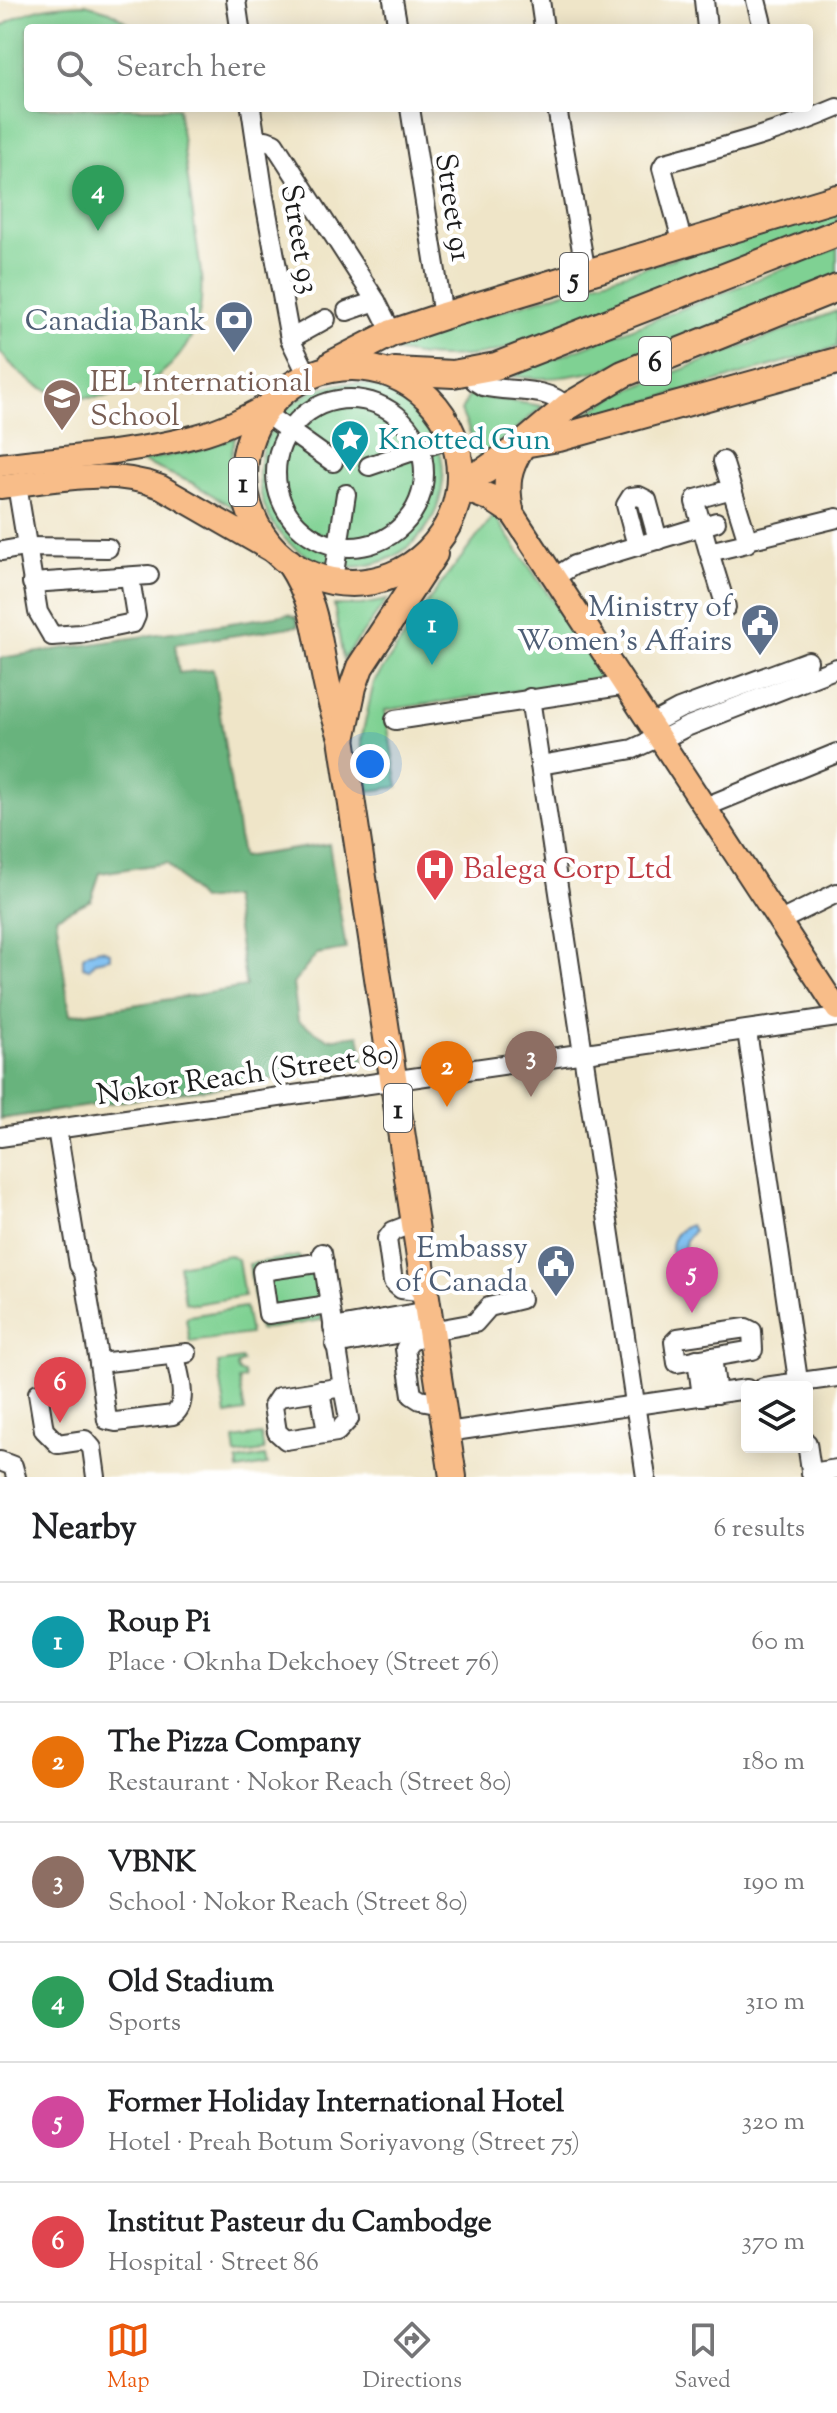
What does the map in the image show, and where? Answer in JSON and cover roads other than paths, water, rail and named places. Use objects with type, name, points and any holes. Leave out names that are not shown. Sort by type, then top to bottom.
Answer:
[{"type":"highway","name":"5","points":[[313,374],[392,333],[837,198]]},
{"type":"highway","name":"6","points":[[379,369],[438,374],[472,372],[496,366],[837,233]]},
{"type":"highway","name":"6","points":[[523,444],[567,407],[623,374],[837,288]]},
{"type":"highway","points":[[462,485],[523,444],[589,430],[837,361]]},
{"type":"highway","name":"1","points":[[342,738],[360,667],[420,579],[453,522],[462,485],[459,452],[439,411],[406,381],[379,369],[348,366],[313,374],[266,408],[251,434],[244,457],[245,494],[257,528],[304,586],[314,611],[328,687],[342,738],[447,1432],[449,1476]]},
{"type":"highway","points":[[510,510],[506,478],[523,444]]},
{"type":"highway","points":[[462,485],[510,510]]},
{"type":"highway","name":"1","points":[[285,559],[317,576],[333,580],[374,580],[394,574],[421,559],[443,537]]},
{"type":"main road","points":[[8,475],[173,441],[237,422],[266,408]]},
{"type":"main road","points":[[8,475],[120,475],[142,479],[285,559]]},
{"type":"main road","points":[[510,510],[837,1009]]},
{"type":"street","points":[[236,0],[239,24]]},
{"type":"street","points":[[393,0],[397,24]]},
{"type":"street","points":[[540,0],[543,24]]},
{"type":"street","points":[[704,0],[707,24]]},
{"type":"street","points":[[756,0],[762,24]]},
{"type":"street","points":[[683,244],[662,168],[665,163],[815,119],[837,108]]},
{"type":"street","name":"Street 93","points":[[252,112],[290,339],[313,374]]},
{"type":"street","name":"Street 91","points":[[411,112],[443,316]]},
{"type":"street","points":[[558,112],[586,273]]},
{"type":"street","points":[[256,141],[274,143],[376,301],[392,333]]},
{"type":"street","points":[[347,311],[376,301]]},
{"type":"street","points":[[290,339],[326,319]]},
{"type":"street","points":[[472,372],[475,381],[483,386],[548,395],[559,399],[567,407]]},
{"type":"street","points":[[344,399],[376,404],[397,416],[413,433],[421,449],[425,478],[422,494],[407,521],[382,540],[368,545],[338,546],[307,533],[285,508],[276,477],[282,445],[289,431],[313,409],[344,399]]},
{"type":"street","points":[[266,408],[289,431],[333,462]]},
{"type":"street","points":[[369,466],[454,437]]},
{"type":"street","points":[[723,461],[722,520],[730,549]]},
{"type":"street","points":[[8,475],[38,612],[52,636],[133,623],[136,616],[130,578]]},
{"type":"street","points":[[723,491],[696,499],[695,504],[748,540]]},
{"type":"street","points":[[333,580],[346,494]]},
{"type":"street","points":[[637,546],[626,505],[631,497],[639,496],[647,500],[658,540]]},
{"type":"street","points":[[709,552],[730,549],[748,540],[837,518]]},
{"type":"street","points":[[555,577],[574,565],[722,520]]},
{"type":"street","points":[[722,520],[709,552],[726,607]]},
{"type":"street","points":[[2,551],[25,547],[108,548]]},
{"type":"street","points":[[32,583],[149,575]]},
{"type":"street","points":[[540,765],[633,749],[657,733],[679,709],[808,661]]},
{"type":"street","points":[[657,733],[686,727],[837,668]]},
{"type":"street","points":[[395,720],[627,685]]},
{"type":"street","points":[[530,698],[646,1477]]},
{"type":"street","points":[[705,807],[837,753]]},
{"type":"street","points":[[780,921],[837,893]]},
{"type":"street","name":"Nokor Reach (Street 80)","points":[[0,1137],[837,1017]]},
{"type":"street","points":[[747,1031],[797,1381]]},
{"type":"street","points":[[57,1129],[107,1420],[116,1422],[173,1415],[181,1410],[181,1354],[99,1363]]},
{"type":"street","points":[[329,1305],[268,1314],[262,1271],[323,1256],[349,1419],[337,1432],[286,1440],[277,1432],[273,1406],[279,1397],[343,1387]]},
{"type":"street","points":[[334,1336],[430,1319],[475,1323],[489,1307],[521,1299]]},
{"type":"street","points":[[704,1358],[709,1395]]},
{"type":"street","points":[[813,1382],[837,1377]]},
{"type":"street","points":[[320,1390],[327,1433]]},
{"type":"street","points":[[447,1432],[741,1390]]},
{"type":"street","points":[[38,1393],[44,1430],[58,1444],[85,1440],[92,1448],[96,1477]]},
{"type":"street","points":[[809,1453],[812,1475],[837,1469]]},
{"type":"street","points":[[0,1461],[13,1466],[16,1477]]},
{"type":"water","points":[[101,949],[110,952],[110,958],[95,961],[89,969],[83,967],[83,956]]},
{"type":"water","points":[[690,1225],[693,1231],[686,1240],[683,1254],[672,1254],[671,1245],[675,1236]]},
{"type":"place","name":"Old Stadium","points":[[98,231]]},
{"type":"place","name":"Canadia Bank","points":[[234,354]]},
{"type":"place","name":"IEL International School","points":[[62,432]]},
{"type":"place","name":"Knotted Gun","points":[[350,473]]},
{"type":"place","name":"Ministry of Women's Affairs","points":[[760,657]]},
{"type":"place","name":"Roup Pi","points":[[432,665]]},
{"type":"place","name":"Balega Corp Ltd","points":[[435,902]]},
{"type":"place","name":"VBNK","points":[[531,1097]]},
{"type":"place","name":"The Pizza Company","points":[[447,1107]]},
{"type":"place","name":"Embassy of Canada","points":[[556,1298]]},
{"type":"place","name":"Former Holiday International Hotel","points":[[692,1313]]},
{"type":"place","name":"Institut Pasteur du Cambodge","points":[[60,1423]]}]
